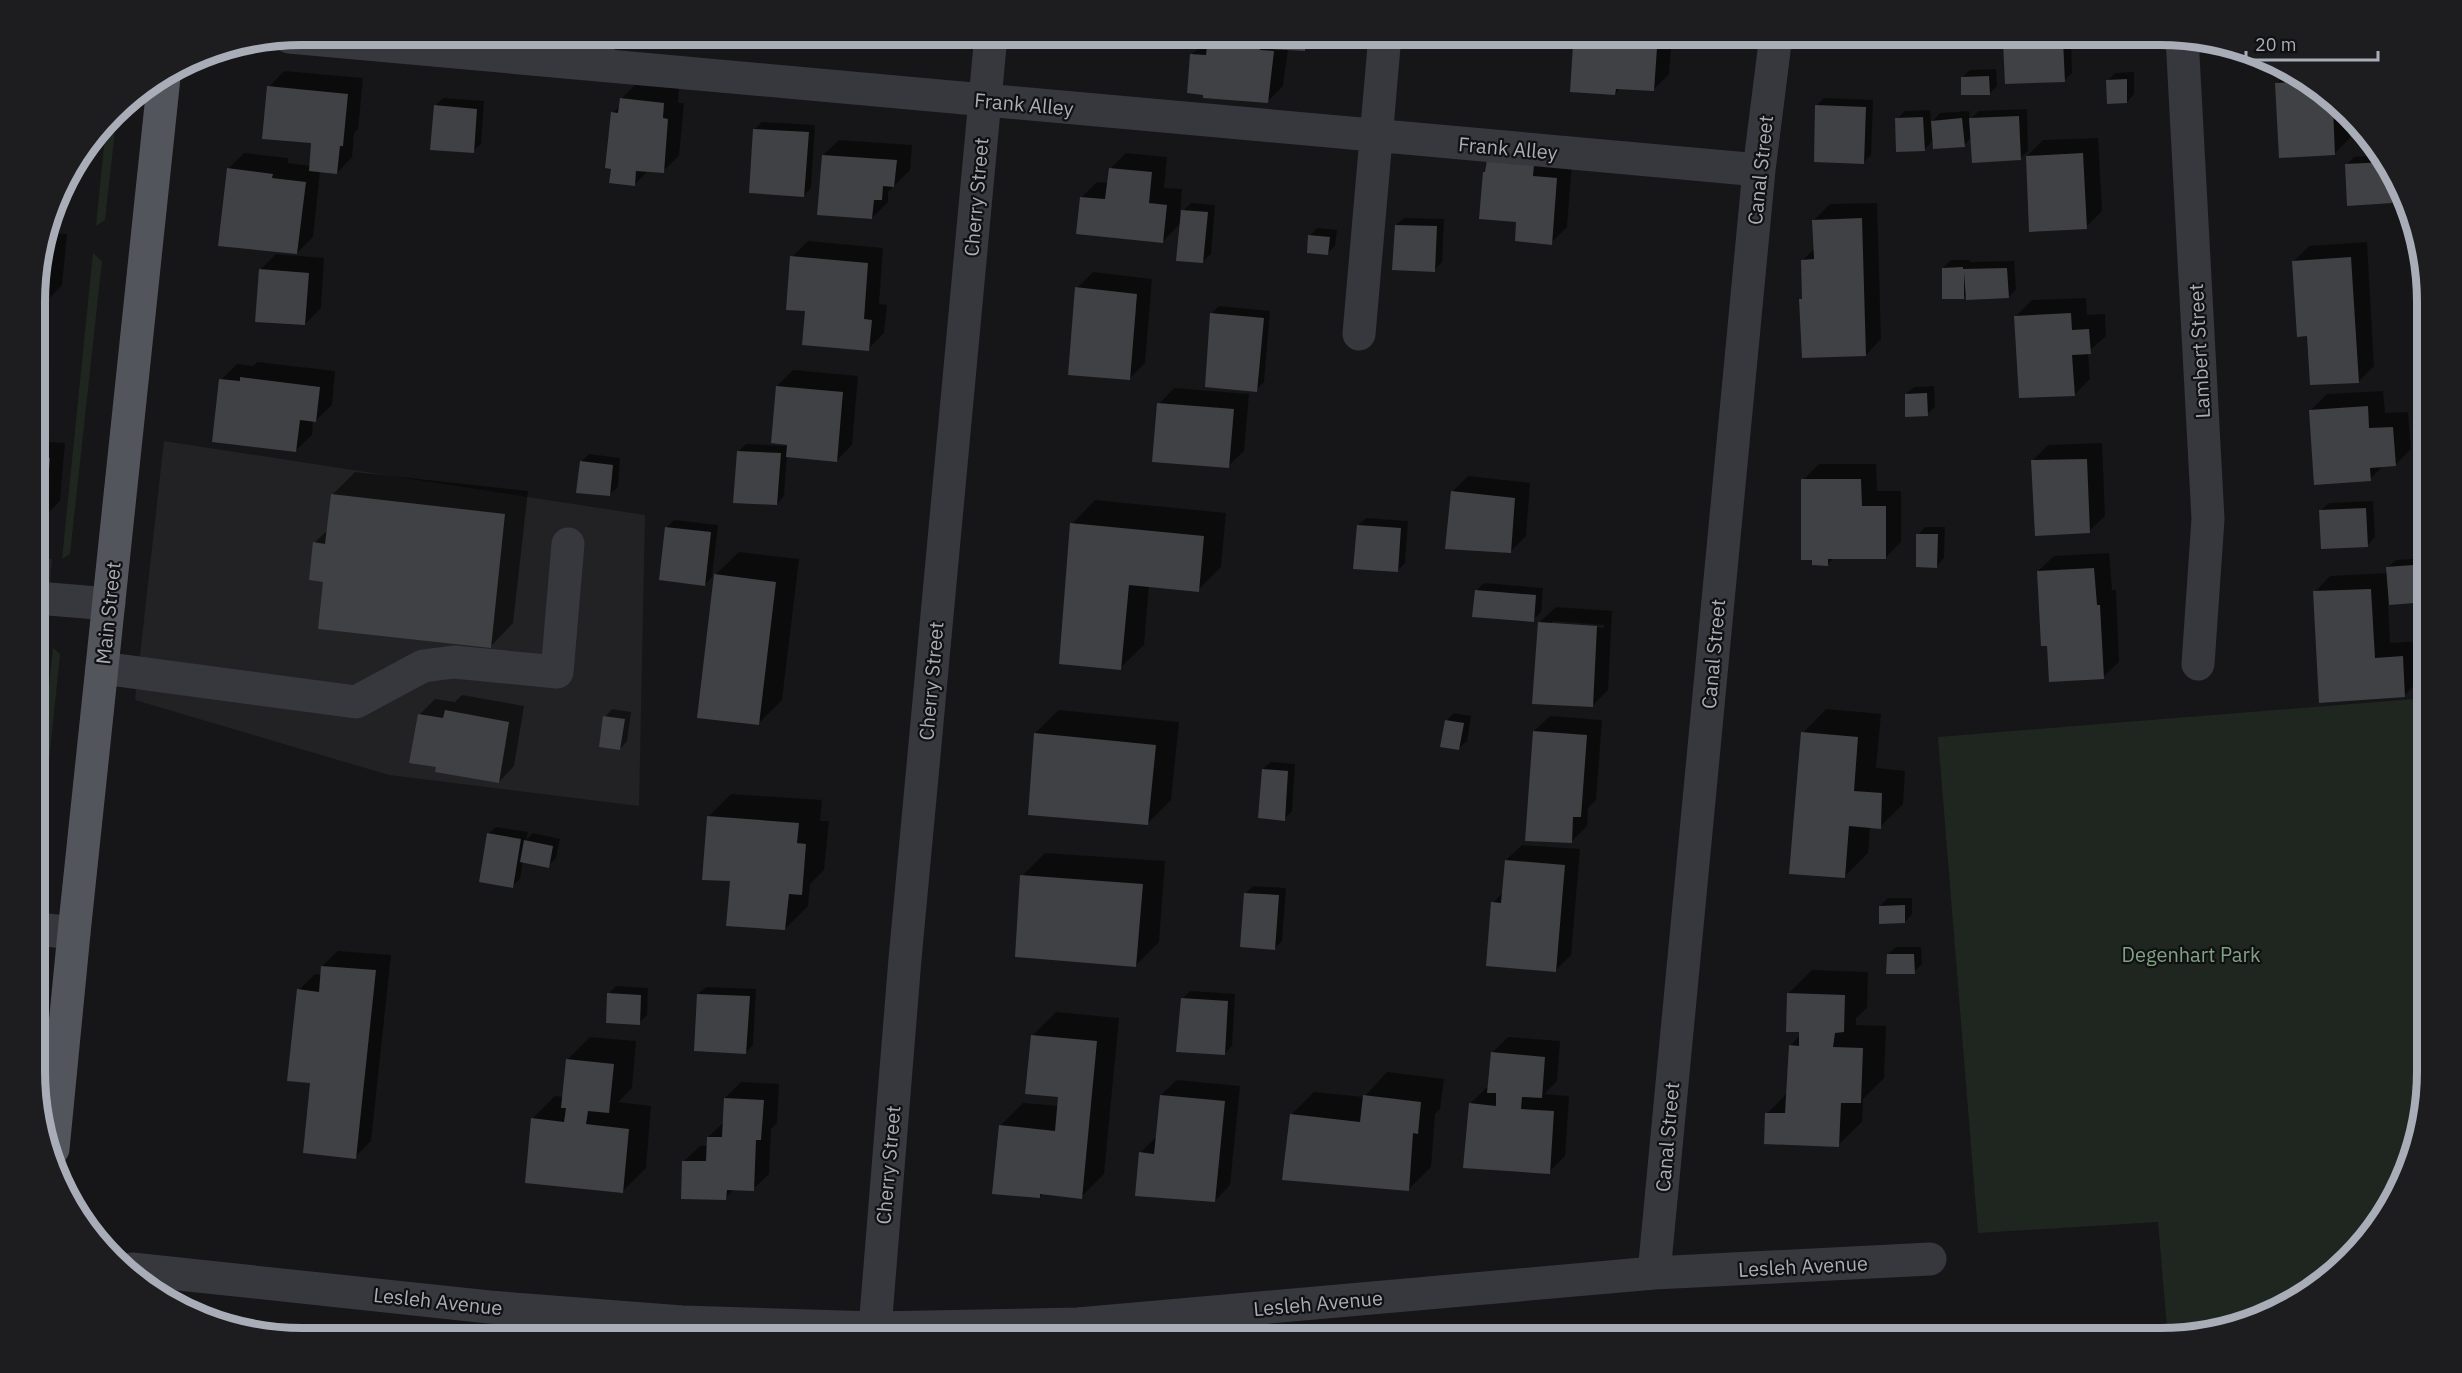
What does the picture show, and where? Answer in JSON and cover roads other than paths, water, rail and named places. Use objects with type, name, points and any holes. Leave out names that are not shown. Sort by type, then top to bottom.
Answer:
[{"type":"main road","name":"Main Street","points":[[54,1138],[163,85]]},
{"type":"street","name":"Frank Alley","points":[[479,45],[598,50],[985,100],[1759,170]]},
{"type":"street","name":"Cherry Street","points":[[875,1328],[905,959],[990,45]]},
{"type":"street","points":[[1359,334],[1384,45]]},
{"type":"street","name":"Canal Street","points":[[1654,1273],[1759,170],[1775,45]]},
{"type":"street","name":"Lambert Street","points":[[2183,46],[2208,519],[2198,664]]},
{"type":"street","points":[[102,668],[356,702],[423,666],[454,662],[557,672],[568,544]]},
{"type":"street","points":[[45,598],[109,604]]},
{"type":"street","points":[[45,930],[74,933]]},
{"type":"street","name":"Lesleh Avenue","points":[[139,1270],[523,1310],[682,1322],[875,1328],[1078,1324],[1654,1273],[1930,1259]]},
{"type":"park label","name":"Degenhart Park","points":[[2191,954]]}]
